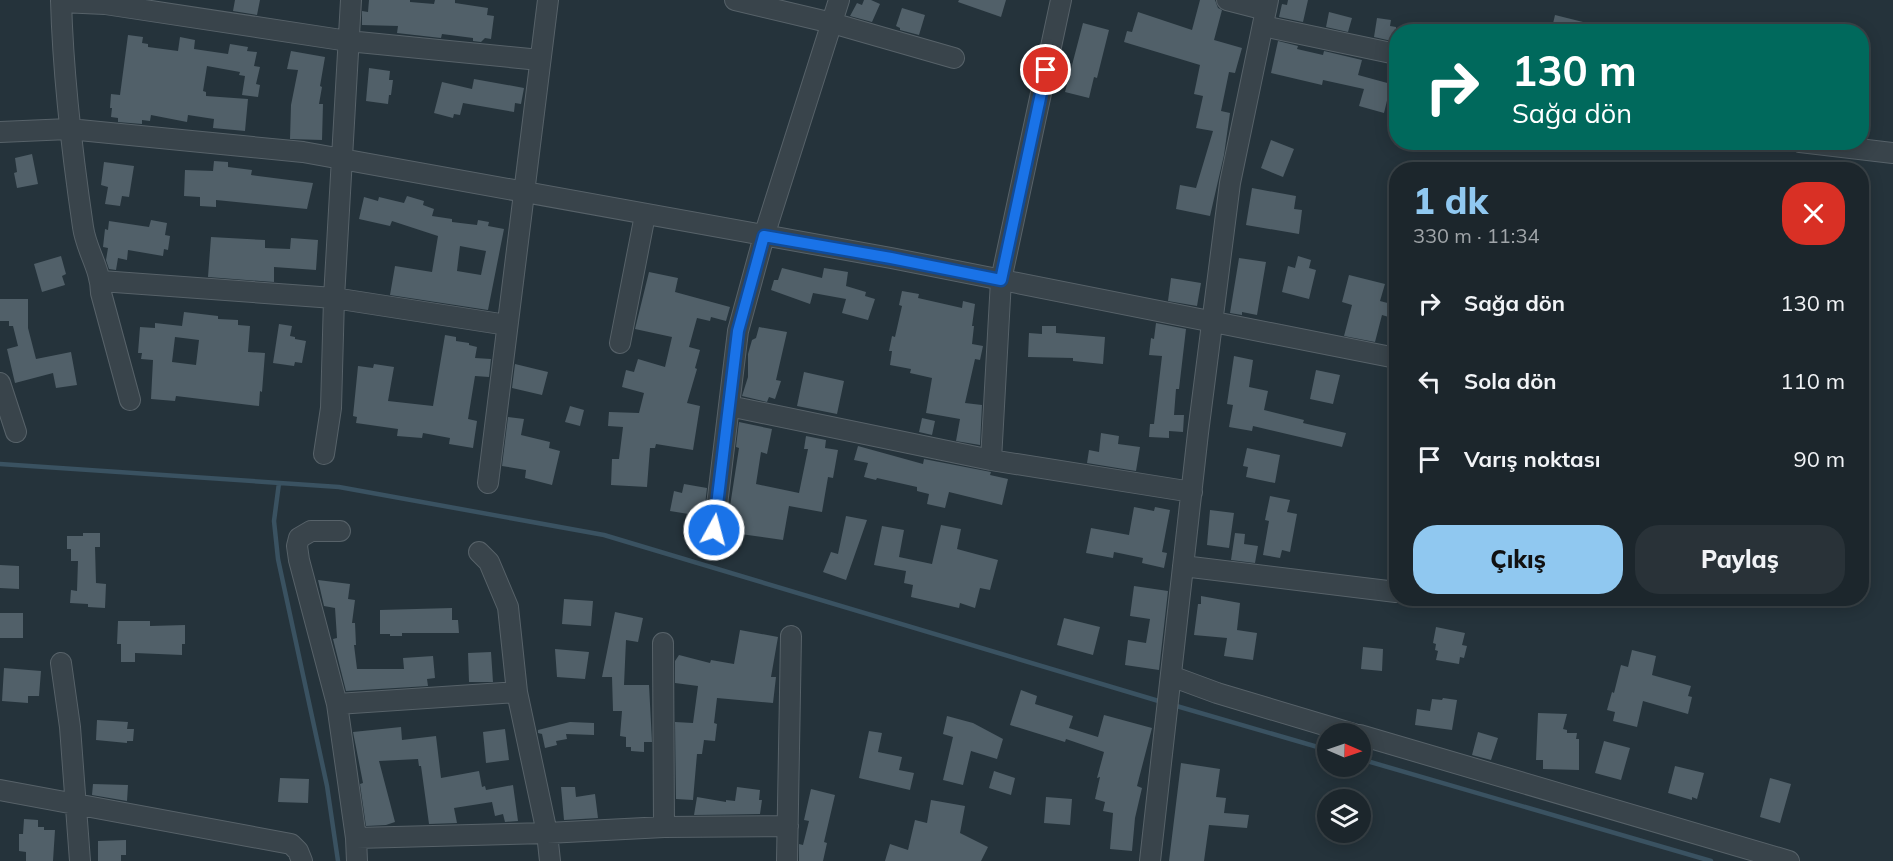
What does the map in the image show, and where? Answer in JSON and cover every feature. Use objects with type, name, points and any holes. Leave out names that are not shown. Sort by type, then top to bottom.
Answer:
[{"type":"street","points":[[324,454],[331,408],[334,298],[351,0]]},
{"type":"street","points":[[488,483],[548,0]]},
{"type":"street","points":[[735,0],[832,23],[954,58]]},
{"type":"street","points":[[714,530],[738,331],[764,236],[839,0]]},
{"type":"street","points":[[991,460],[1001,280],[1060,0]]},
{"type":"street","points":[[1227,0],[1389,52]]},
{"type":"street","points":[[130,400],[101,293],[101,281],[83,232],[69,129],[61,1],[105,4],[348,41],[540,60]]},
{"type":"street","points":[[1150,861],[1230,183],[1266,12]]},
{"type":"street","points":[[0,132],[69,129],[303,152],[891,258],[1389,357]]},
{"type":"street","points":[[1868,150],[1893,153]]},
{"type":"street","points":[[620,343],[645,215]]},
{"type":"street","points":[[101,281],[334,298],[507,325]]},
{"type":"street","points":[[0,383],[16,432]]},
{"type":"street","points":[[729,406],[991,460],[1192,492]]},
{"type":"street","points":[[340,531],[311,531],[299,538],[297,546],[337,704],[356,838],[357,861]]},
{"type":"street","points":[[479,552],[489,562],[508,607],[517,692],[547,833],[550,861]]},
{"type":"street","points":[[1184,566],[1389,591]]},
{"type":"street","points":[[787,861],[791,636]]},
{"type":"street","points":[[663,643],[664,827]]},
{"type":"street","points":[[61,663],[70,727],[80,861]]},
{"type":"street","points":[[1171,680],[1317,723]]},
{"type":"street","points":[[337,704],[517,692]]},
{"type":"street","points":[[1371,738],[1789,861]]},
{"type":"street","points":[[0,790],[291,844],[298,851],[302,861]]},
{"type":"street","points":[[356,838],[547,833],[664,827],[788,826]]},
{"type":"building","points":[[235,0],[260,0],[257,15],[233,11]]},
{"type":"building","points":[[369,0],[410,0],[410,2],[434,4],[435,0],[455,0],[455,3],[488,8],[487,15],[494,16],[491,39],[485,38],[481,42],[473,41],[473,38],[442,34],[441,38],[397,33],[398,26],[362,25],[362,11],[368,12]]},
{"type":"building","points":[[864,0],[880,4],[872,22],[850,16],[857,3],[862,5]]},
{"type":"building","points":[[959,0],[1006,0],[1001,17],[958,2]]},
{"type":"building","points":[[1200,0],[1215,0],[1218,8],[1222,10],[1214,40],[1242,48],[1235,73],[1229,72],[1221,111],[1230,113],[1224,155],[1210,216],[1176,209],[1180,185],[1196,188],[1213,131],[1196,128],[1203,96],[1194,94],[1200,65],[1124,42],[1127,31],[1132,32],[1138,12],[1192,30]]},
{"type":"building","points":[[1288,0],[1308,0],[1303,22],[1279,17],[1282,4],[1287,5]]},
{"type":"building","points":[[902,8],[925,15],[919,35],[900,30],[896,26]]},
{"type":"building","points":[[1329,12],[1352,18],[1348,32],[1326,27]]},
{"type":"building","points":[[1555,15],[1591,24],[1553,24]]},
{"type":"building","points":[[1377,18],[1391,20],[1389,40],[1374,37]]},
{"type":"building","points":[[1083,23],[1109,30],[1097,78],[1094,77],[1089,98],[1065,92]]},
{"type":"building","points":[[128,35],[143,37],[142,43],[148,44],[148,47],[178,51],[180,37],[195,40],[194,49],[228,54],[230,44],[248,47],[247,51],[257,52],[254,66],[260,67],[256,84],[260,85],[258,97],[242,95],[245,76],[239,75],[240,72],[207,66],[203,91],[206,92],[206,96],[248,99],[245,131],[213,128],[214,119],[188,115],[187,122],[151,115],[150,121],[142,120],[142,124],[118,122],[118,118],[111,117],[111,94],[120,95]]},
{"type":"building","points":[[1278,41],[1298,46],[1297,49],[1323,55],[1324,51],[1362,60],[1358,75],[1389,83],[1384,113],[1359,106],[1364,89],[1323,80],[1322,85],[1271,73]]},
{"type":"building","points":[[291,51],[325,57],[319,104],[323,104],[322,140],[290,139],[291,105],[298,70],[287,69]]},
{"type":"building","points":[[369,68],[390,71],[389,80],[393,80],[388,104],[366,101]]},
{"type":"building","points":[[474,79],[524,88],[521,104],[515,103],[514,112],[463,103],[460,115],[454,114],[453,118],[434,113],[442,82],[472,89]]},
{"type":"building","points":[[1271,140],[1294,149],[1283,177],[1261,168]]},
{"type":"building","points":[[32,154],[38,184],[17,188],[14,173],[17,172],[15,158]]},
{"type":"building","points":[[214,161],[228,162],[228,167],[252,170],[251,175],[313,183],[307,209],[216,200],[216,207],[200,206],[200,197],[184,196],[185,170],[213,171]]},
{"type":"building","points":[[104,162],[134,166],[129,197],[122,196],[120,206],[105,204],[108,187],[101,185]]},
{"type":"building","points":[[1252,188],[1296,196],[1294,209],[1302,210],[1299,234],[1246,225]]},
{"type":"building","points":[[407,196],[424,201],[423,205],[434,209],[432,216],[452,219],[452,222],[477,225],[478,220],[489,222],[488,226],[504,229],[488,310],[390,295],[395,266],[432,272],[438,236],[392,221],[390,226],[359,219],[364,197],[378,201],[379,197],[404,203]],"holes":[[[460,246],[486,251],[481,275],[457,271]]]},
{"type":"building","points":[[151,220],[167,223],[165,235],[170,236],[168,250],[164,249],[163,256],[128,250],[127,260],[118,258],[116,270],[109,269],[106,260],[108,248],[103,247],[105,229],[108,230],[109,221],[149,227]]},
{"type":"building","points":[[211,237],[265,240],[265,248],[290,249],[291,238],[318,240],[316,270],[274,267],[274,282],[208,277]]},
{"type":"building","points":[[61,256],[66,274],[62,276],[65,285],[42,292],[34,264]]},
{"type":"building","points":[[1298,256],[1311,260],[1309,268],[1316,270],[1309,299],[1282,292],[1288,266],[1295,268]]},
{"type":"building","points":[[1239,258],[1266,262],[1257,315],[1242,312],[1242,315],[1230,313]]},
{"type":"building","points":[[782,268],[822,278],[824,268],[848,272],[846,286],[866,292],[865,296],[875,299],[868,320],[842,313],[846,299],[813,293],[810,304],[771,290]]},
{"type":"building","points":[[649,272],[678,278],[675,292],[730,307],[726,321],[711,317],[710,321],[697,318],[689,347],[700,350],[687,403],[700,406],[693,450],[656,444],[655,448],[650,448],[647,487],[611,485],[612,459],[619,459],[623,427],[608,426],[609,412],[639,413],[644,393],[622,387],[626,370],[634,372],[638,359],[665,367],[672,337],[635,329]]},
{"type":"building","points":[[1349,275],[1385,284],[1380,301],[1389,303],[1389,317],[1382,315],[1375,342],[1344,336],[1352,305],[1342,302]]},
{"type":"building","points":[[1171,278],[1201,283],[1197,306],[1168,301]]},
{"type":"building","points":[[902,291],[919,294],[918,298],[962,308],[963,301],[975,304],[972,344],[983,346],[980,360],[975,359],[965,403],[982,405],[980,445],[956,441],[960,419],[926,413],[932,378],[910,373],[911,369],[890,365],[892,351],[889,351],[892,336],[895,337],[902,306],[899,305]]},
{"type":"building","points":[[0,299],[28,299],[28,328],[36,359],[71,352],[77,385],[56,388],[53,373],[15,383],[7,349],[18,346],[13,326],[9,326],[9,321],[0,321]]},
{"type":"building","points":[[184,312],[218,316],[218,319],[238,320],[238,325],[250,326],[248,352],[265,353],[259,406],[176,396],[175,401],[151,399],[153,360],[141,359],[142,353],[138,353],[140,327],[155,328],[155,323],[182,326]],"holes":[[[175,337],[199,340],[196,365],[172,362]]]},
{"type":"building","points":[[1156,323],[1186,329],[1174,415],[1184,415],[1183,432],[1169,431],[1169,438],[1149,437],[1150,424],[1154,424],[1162,356],[1149,355]]},
{"type":"building","points":[[279,324],[292,326],[290,336],[306,341],[302,363],[295,362],[294,366],[273,363]]},
{"type":"building","points":[[1042,326],[1056,326],[1056,333],[1105,337],[1103,364],[1073,361],[1073,358],[1028,357],[1029,333],[1042,334]]},
{"type":"building","points":[[759,327],[787,332],[776,380],[781,381],[775,399],[769,397],[767,402],[742,396],[748,377],[748,354]]},
{"type":"building","points":[[445,335],[456,337],[456,341],[477,347],[475,358],[491,359],[489,377],[475,376],[468,419],[477,421],[473,448],[449,444],[450,438],[423,433],[422,438],[397,436],[398,429],[356,423],[357,417],[353,416],[358,366],[373,368],[374,364],[394,367],[388,401],[433,406]]},
{"type":"building","points":[[1234,356],[1253,360],[1249,387],[1268,391],[1264,410],[1304,420],[1303,423],[1346,433],[1342,447],[1253,426],[1252,431],[1229,427],[1233,405],[1227,404]]},
{"type":"building","points":[[515,364],[548,372],[542,395],[512,388]]},
{"type":"building","points":[[1316,370],[1340,375],[1333,404],[1310,399]]},
{"type":"building","points":[[804,372],[844,381],[837,414],[797,406]]},
{"type":"building","points":[[570,406],[584,410],[580,426],[565,422]]},
{"type":"building","points":[[508,417],[524,419],[521,435],[550,442],[549,448],[560,451],[552,485],[525,478],[526,470],[502,466]]},
{"type":"building","points":[[922,418],[935,421],[932,435],[919,432]]},
{"type":"building","points":[[739,422],[772,429],[767,454],[761,452],[756,484],[799,493],[808,449],[804,449],[806,436],[826,440],[825,448],[838,450],[833,478],[828,477],[822,512],[789,506],[783,540],[726,532],[739,448],[736,447]]},
{"type":"building","points":[[1101,433],[1119,436],[1118,444],[1140,447],[1136,471],[1087,463],[1089,450],[1099,452]]},
{"type":"building","points":[[858,446],[923,464],[924,459],[991,472],[990,475],[1008,479],[1002,505],[949,492],[945,508],[927,504],[929,494],[917,491],[917,487],[864,477],[868,463],[854,460]]},
{"type":"building","points":[[1247,448],[1280,455],[1275,483],[1246,477],[1248,467],[1243,466]]},
{"type":"building","points":[[684,484],[707,488],[704,514],[701,516],[670,511],[674,491],[682,493]]},
{"type":"building","points":[[1270,496],[1290,500],[1287,512],[1297,514],[1290,552],[1282,550],[1280,558],[1263,555],[1269,521],[1265,520]]},
{"type":"building","points":[[1134,507],[1154,511],[1155,507],[1170,510],[1162,552],[1167,553],[1164,568],[1142,563],[1143,558],[1114,552],[1113,558],[1086,553],[1091,528],[1129,535]]},
{"type":"building","points":[[1210,510],[1234,513],[1229,548],[1207,545]]},
{"type":"building","points":[[846,516],[867,520],[846,580],[823,572],[831,552],[838,554]]},
{"type":"building","points":[[941,525],[961,529],[957,549],[998,560],[990,590],[980,588],[975,608],[960,603],[959,608],[911,597],[913,585],[904,583],[906,571],[874,565],[882,526],[904,530],[899,557],[932,564]]},
{"type":"building","points":[[83,533],[100,533],[100,547],[95,547],[96,583],[106,584],[105,608],[70,603],[71,590],[77,591],[78,561],[71,561],[71,549],[67,549],[67,536],[83,536]]},
{"type":"building","points":[[1235,533],[1245,534],[1244,544],[1258,546],[1255,563],[1231,560]]},
{"type":"building","points":[[0,565],[19,566],[19,589],[0,588]]},
{"type":"building","points":[[318,580],[350,584],[348,599],[355,600],[352,623],[355,623],[356,645],[354,645],[357,669],[404,669],[403,658],[433,656],[435,678],[427,679],[428,686],[346,691],[333,639],[337,638],[335,608],[324,606]]},
{"type":"building","points":[[1134,586],[1168,591],[1159,670],[1125,665],[1128,640],[1146,643],[1150,619],[1130,616]]},
{"type":"building","points":[[1201,596],[1240,603],[1237,630],[1257,633],[1253,660],[1224,656],[1227,638],[1194,635]]},
{"type":"building","points":[[564,599],[593,601],[591,626],[562,624]]},
{"type":"building","points":[[452,608],[452,620],[458,620],[459,633],[402,633],[402,636],[380,634],[380,610]]},
{"type":"building","points":[[615,612],[643,618],[638,642],[626,640],[624,685],[649,685],[652,742],[644,742],[644,752],[631,751],[631,747],[626,747],[626,737],[620,736],[622,711],[613,711],[612,677],[602,677]]},
{"type":"building","points":[[0,613],[23,613],[23,638],[0,638]]},
{"type":"building","points":[[1064,618],[1100,627],[1093,655],[1057,645]]},
{"type":"building","points":[[118,621],[150,621],[150,626],[185,625],[185,644],[182,644],[182,655],[135,653],[135,662],[121,662],[121,644],[117,644]]},
{"type":"building","points":[[1436,627],[1465,633],[1462,645],[1467,646],[1464,658],[1460,657],[1459,664],[1436,660],[1438,651],[1435,650],[1436,644],[1433,643]]},
{"type":"building","points":[[740,630],[778,637],[771,677],[776,677],[773,703],[717,698],[714,723],[717,724],[715,741],[704,740],[702,754],[697,754],[693,800],[676,799],[675,722],[693,723],[698,686],[675,683],[675,661],[679,655],[710,663],[711,660],[734,664]]},
{"type":"building","points":[[1363,647],[1383,649],[1382,671],[1361,669]]},
{"type":"building","points":[[555,649],[589,652],[585,679],[557,677]]},
{"type":"building","points":[[1632,650],[1656,656],[1652,675],[1691,686],[1688,696],[1692,697],[1688,714],[1643,701],[1637,727],[1613,721],[1615,712],[1607,710],[1621,665],[1628,667]]},
{"type":"building","points":[[491,652],[493,682],[469,682],[468,653]]},
{"type":"building","points":[[4,668],[41,671],[39,696],[28,696],[28,703],[2,701]]},
{"type":"building","points":[[1021,690],[1037,696],[1035,704],[1073,716],[1069,728],[1098,737],[1104,715],[1152,728],[1137,786],[1142,788],[1135,818],[1132,851],[1110,849],[1113,813],[1103,811],[1105,802],[1095,799],[1100,777],[1097,778],[1104,752],[1066,739],[1065,742],[1010,725]]},
{"type":"building","points":[[1443,698],[1457,700],[1452,730],[1415,725],[1417,709],[1430,711],[1432,699],[1442,700]]},
{"type":"building","points":[[1538,713],[1567,714],[1563,729],[1567,730],[1567,733],[1577,733],[1579,770],[1543,769],[1543,760],[1536,760]]},
{"type":"building","points":[[947,716],[973,723],[1003,739],[997,759],[971,751],[963,785],[943,780],[953,737],[943,734]]},
{"type":"building","points":[[97,720],[128,722],[127,729],[134,729],[133,741],[127,741],[127,743],[96,740]]},
{"type":"building","points":[[570,722],[594,723],[594,735],[566,734],[567,739],[556,741],[557,745],[545,748],[542,734],[538,733],[538,730]]},
{"type":"building","points":[[401,727],[402,740],[436,736],[441,778],[479,771],[482,787],[485,786],[486,790],[513,785],[518,821],[505,822],[503,814],[495,816],[492,802],[454,808],[457,823],[429,824],[418,759],[379,761],[395,822],[366,826],[360,784],[363,783],[353,732]]},
{"type":"building","points":[[505,729],[509,760],[486,763],[483,732]]},
{"type":"building","points":[[869,731],[882,733],[878,752],[902,757],[899,770],[914,773],[910,790],[859,778]]},
{"type":"building","points":[[1478,732],[1498,738],[1491,760],[1472,755]]},
{"type":"building","points":[[1604,741],[1630,748],[1621,780],[1595,773]]},
{"type":"building","points":[[1181,763],[1220,769],[1216,797],[1226,798],[1224,813],[1249,815],[1247,828],[1209,825],[1204,861],[1169,861]]},
{"type":"building","points":[[1675,766],[1704,773],[1697,799],[1692,797],[1692,800],[1668,793]]},
{"type":"building","points":[[994,771],[1015,778],[1011,795],[989,788]]},
{"type":"building","points":[[280,778],[309,779],[308,803],[278,802]]},
{"type":"building","points":[[1770,778],[1791,784],[1780,823],[1760,817]]},
{"type":"building","points":[[93,784],[128,785],[127,801],[92,795]]},
{"type":"building","points":[[561,787],[575,787],[576,797],[595,794],[598,818],[564,820]]},
{"type":"building","points":[[737,787],[760,790],[759,800],[762,800],[760,814],[694,815],[697,797],[726,802],[726,800],[735,801]]},
{"type":"building","points":[[811,789],[835,795],[824,842],[827,843],[823,861],[799,861],[799,844],[803,845],[809,821],[804,820]]},
{"type":"building","points":[[1046,797],[1072,799],[1070,825],[1044,823]]},
{"type":"building","points":[[931,800],[965,806],[960,833],[988,847],[981,861],[885,861],[890,844],[908,850],[915,820],[927,823]]},
{"type":"building","points":[[24,819],[38,820],[38,827],[44,827],[44,830],[55,830],[53,861],[26,861],[26,852],[19,851],[19,834],[23,834]]},
{"type":"building","points":[[126,840],[126,855],[121,855],[121,861],[98,861],[98,841]]},
{"type":"waterway","points":[[0,464],[339,487],[604,535],[1162,702]]},
{"type":"waterway","points":[[279,483],[274,521],[278,559],[327,786],[338,861]]},
{"type":"waterway","points":[[1173,705],[1317,747]]},
{"type":"waterway","points":[[1371,762],[1711,861]]},
{"type":"route","points":[[714,530],[738,331],[764,236],[1001,280],[1046,70]]}]
